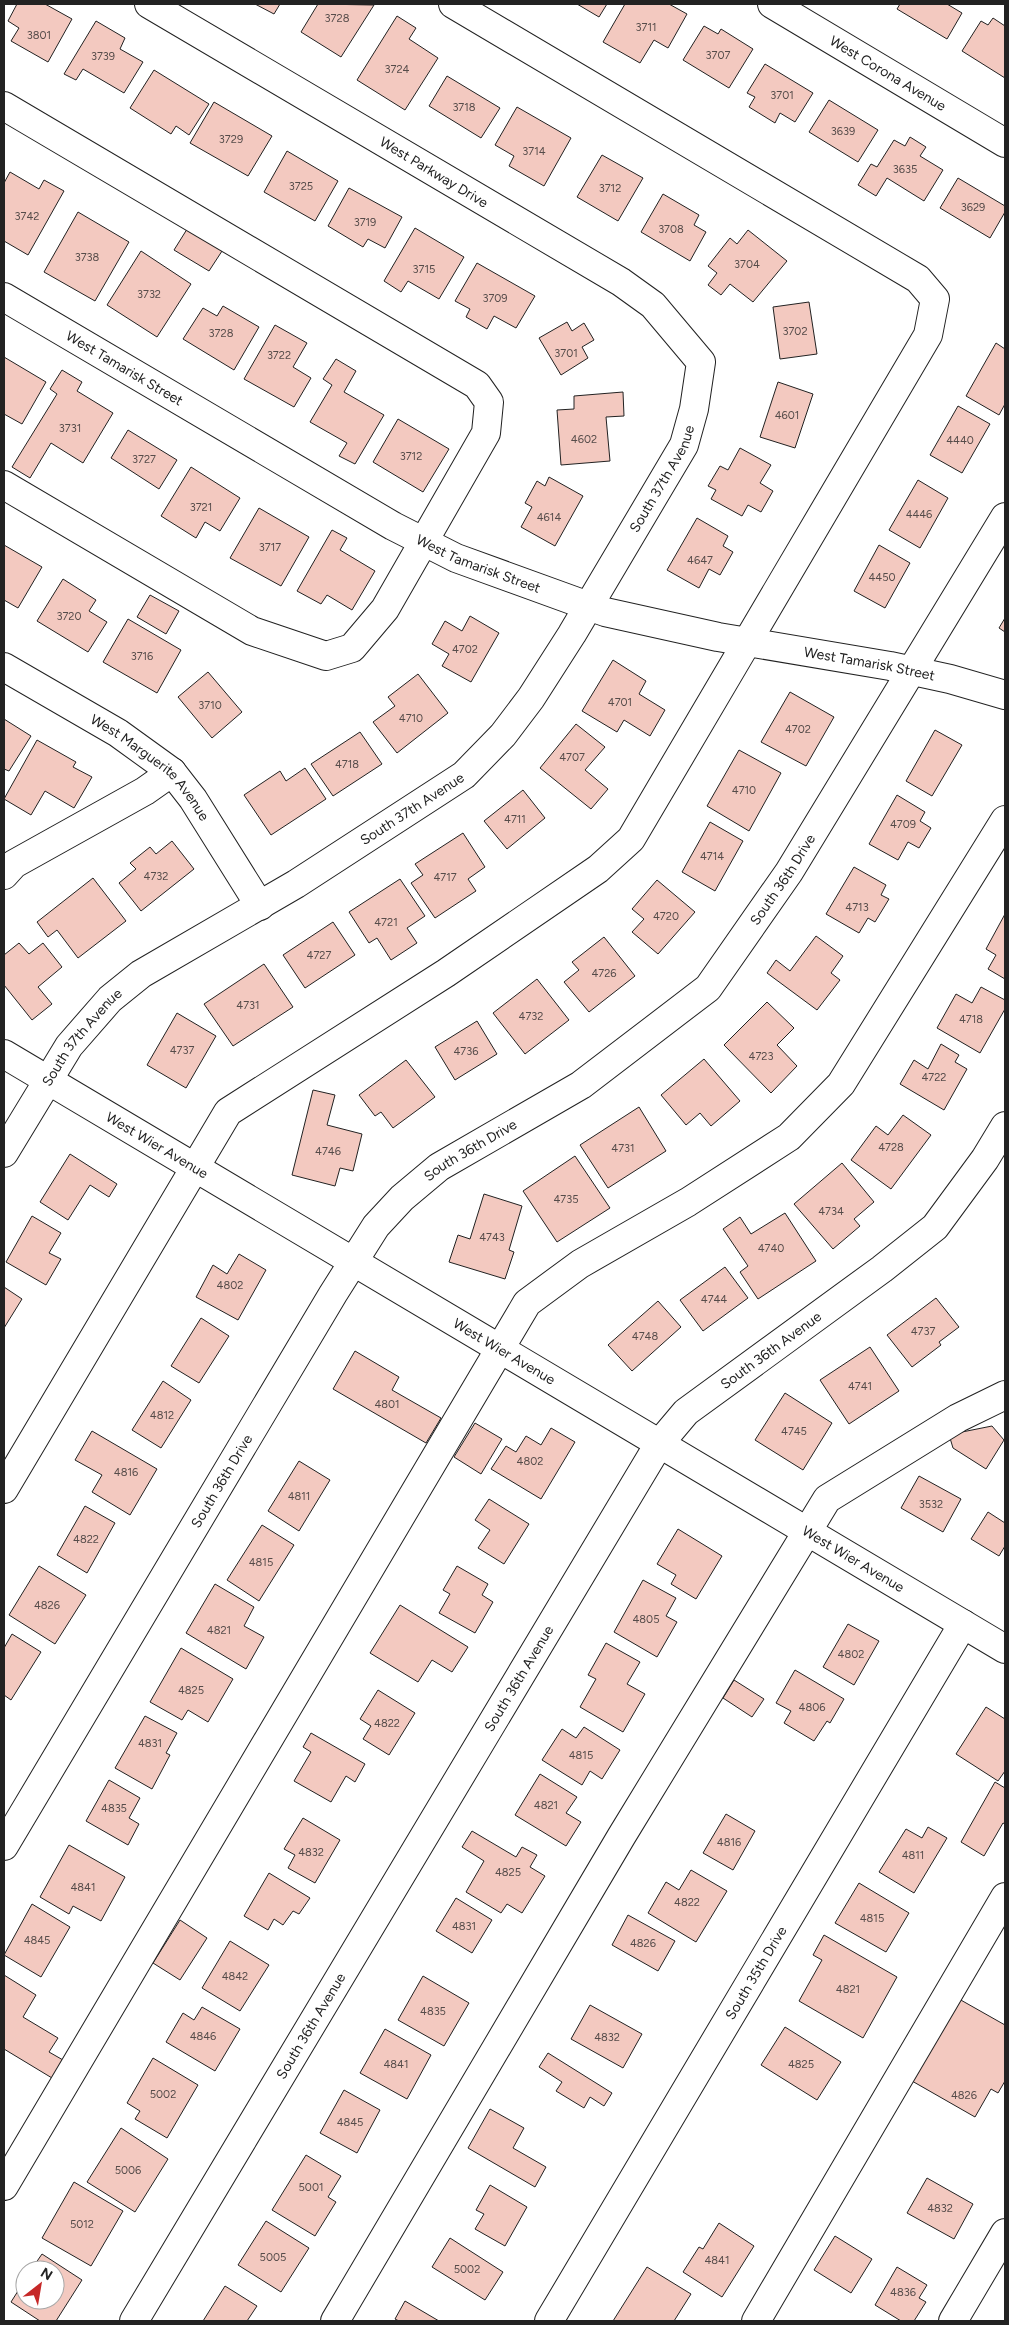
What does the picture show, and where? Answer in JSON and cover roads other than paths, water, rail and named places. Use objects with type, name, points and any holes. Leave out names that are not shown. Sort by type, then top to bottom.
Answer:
[{"type":"street","name":"West Parkway Drive","points":[[149,4],[621,282],[653,305],[701,362]]},
{"type":"street","points":[[4,1489],[228,1112],[446,973],[598,869],[631,839],[928,335],[935,299],[918,279],[454,4]]},
{"type":"street","name":"West Corona Avenue","points":[[772,4],[1005,143]]},
{"type":"street","points":[[4,106],[477,385],[489,402],[486,433],[380,615],[352,648],[326,656],[252,631],[4,485]]},
{"type":"street","name":"West Tamarisk Street","points":[[4,297],[422,543],[456,558],[588,606],[718,638],[913,671],[950,679],[1005,696]]},
{"type":"street","name":"South 37th Avenue","points":[[4,1153],[69,1046],[110,999],[141,974],[260,906],[464,775],[504,735],[532,698],[684,445],[694,409],[701,362]]},
{"type":"street","name":"South 36th Drive","points":[[4,1846],[352,1261],[376,1226],[402,1198],[439,1167],[581,1085],[708,988],[789,872],[1005,517]]},
{"type":"street","name":"West Marguerite Avenue","points":[[4,667],[118,733],[172,772],[193,799],[260,906]]},
{"type":"street","points":[[7,864],[145,791],[172,772]]},
{"type":"street","points":[[4,2186],[527,1303],[580,1264],[688,1202],[789,1137],[841,1084],[1005,820]]},
{"type":"street","name":"West Wier Avenue","points":[[4,1054],[1005,1649]]},
{"type":"street","name":"South 36th Avenue","points":[[134,2321],[659,1444],[686,1412],[882,1269],[935,1227],[985,1159],[1005,1126]]},
{"type":"street","points":[[335,2321],[621,1837],[827,1499],[958,1418],[1005,1395]]},
{"type":"street","name":"South 35th Drive","points":[[549,2321],[963,1624]]},
{"type":"street","points":[[756,2321],[1005,1897]]},
{"type":"street","points":[[953,2321],[1005,2233]]}]
